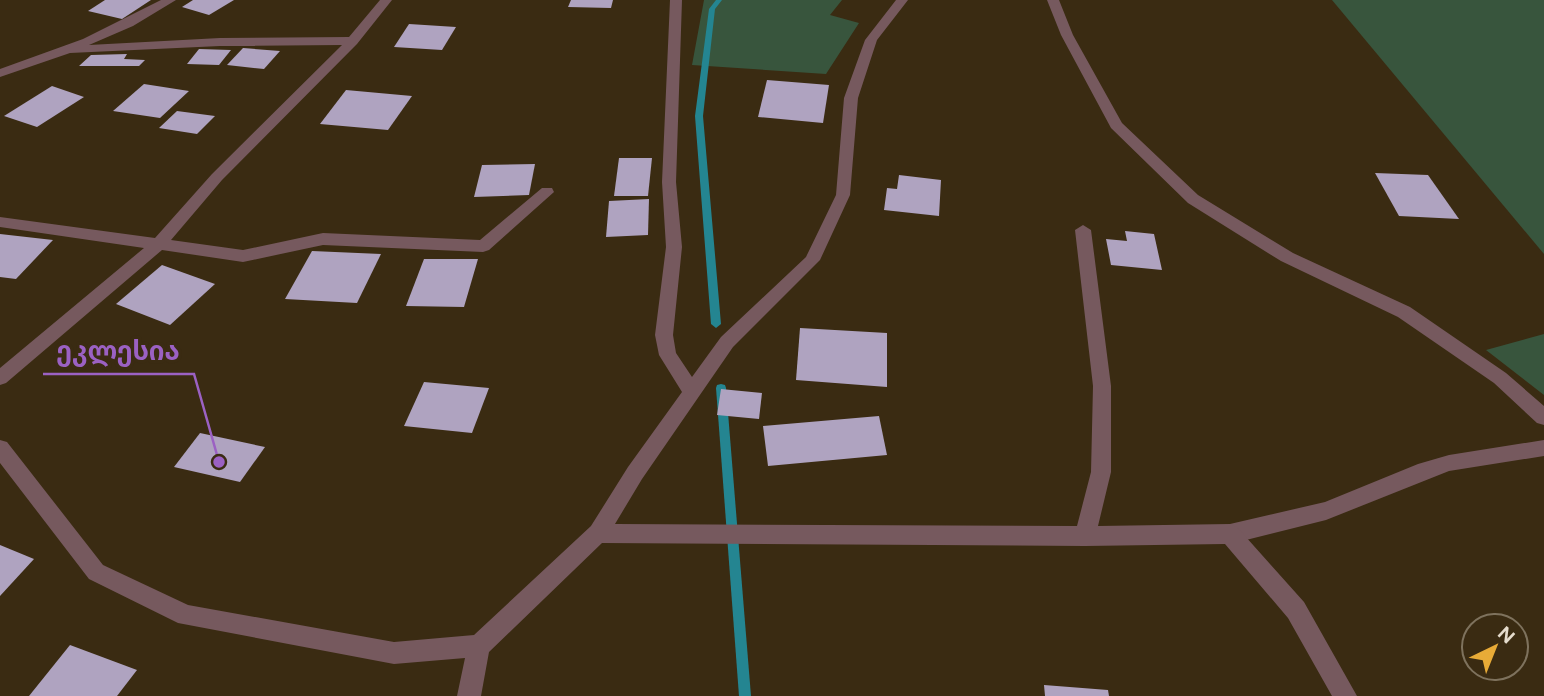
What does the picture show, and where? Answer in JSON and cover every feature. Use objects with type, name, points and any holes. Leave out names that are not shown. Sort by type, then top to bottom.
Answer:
[{"type":"street","points":[[0,73],[72,50],[141,18],[170,0]]},
{"type":"street","points":[[0,378],[160,243],[217,177],[353,41],[386,0]]},
{"type":"street","points":[[676,0],[669,182],[674,247],[664,335],[668,355],[692,392]]},
{"type":"street","points":[[469,696],[478,646],[598,533],[635,473],[727,342],[812,260],[843,195],[851,98],[867,51],[871,40],[902,0]]},
{"type":"street","points":[[1053,0],[1067,35],[1116,125],[1193,199],[1287,257],[1404,312],[1500,378],[1544,417]]},
{"type":"street","points":[[72,50],[220,42],[353,41]]},
{"type":"street","points":[[0,222],[243,256],[323,239],[483,246],[547,192]]},
{"type":"street","points":[[1083,230],[1102,386],[1101,472],[1085,536]]},
{"type":"street","points":[[0,448],[96,572],[186,615],[394,653],[478,646]]},
{"type":"street","points":[[598,533],[1085,536],[1230,534],[1326,511],[1449,463],[1544,448]]},
{"type":"street","points":[[1230,534],[1296,610],[1345,696]]},
{"type":"green space","points":[[704,0],[842,0],[830,15],[859,23],[826,74],[692,65]]},
{"type":"green space","points":[[1332,0],[1544,0],[1544,254]]},
{"type":"green space","points":[[1544,334],[1544,395],[1486,350]]},
{"type":"building","points":[[105,0],[151,0],[122,19],[88,11]]},
{"type":"building","points":[[193,0],[234,0],[209,15],[182,7]]},
{"type":"building","points":[[571,0],[613,0],[611,8],[568,7]]},
{"type":"building","points":[[409,24],[456,27],[442,50],[394,47]]},
{"type":"building","points":[[243,48],[280,51],[264,69],[227,65]]},
{"type":"building","points":[[199,49],[231,50],[219,65],[187,64]]},
{"type":"building","points":[[127,54],[124,59],[145,60],[139,66],[79,66],[91,55]]},
{"type":"building","points":[[767,80],[829,85],[823,123],[758,117]]},
{"type":"building","points":[[144,84],[189,91],[160,118],[113,111]]},
{"type":"building","points":[[52,86],[84,97],[37,127],[4,116]]},
{"type":"building","points":[[346,90],[412,96],[388,130],[320,124]]},
{"type":"building","points":[[177,111],[215,116],[197,134],[159,128]]},
{"type":"building","points":[[619,158],[652,158],[648,196],[614,196]]},
{"type":"building","points":[[535,164],[529,195],[474,197],[482,165]]},
{"type":"building","points":[[1375,173],[1428,175],[1459,219],[1399,216]]},
{"type":"building","points":[[899,175],[941,180],[939,216],[884,210],[887,188],[897,189]]},
{"type":"building","points":[[649,199],[648,235],[606,237],[609,201]]},
{"type":"building","points":[[1125,231],[1154,234],[1162,270],[1111,265],[1106,239],[1127,241]]},
{"type":"building","points":[[0,234],[53,240],[16,279],[0,277]]},
{"type":"building","points":[[312,251],[381,254],[357,303],[285,299]]},
{"type":"building","points":[[424,259],[478,259],[464,307],[406,306]]},
{"type":"building","points":[[162,265],[215,284],[170,325],[116,304]]},
{"type":"building","points":[[800,328],[887,333],[887,387],[796,380]]},
{"type":"building","points":[[424,382],[489,388],[472,433],[404,426]]},
{"type":"building","points":[[721,389],[762,393],[759,419],[717,415]]},
{"type":"building","points":[[879,416],[887,455],[768,466],[763,426]]},
{"type":"building","points":[[200,433],[265,447],[240,482],[174,467]]},
{"type":"building","points":[[0,545],[34,559],[0,596]]},
{"type":"building","points":[[70,645],[137,670],[117,696],[29,696]]},
{"type":"building","points":[[1044,685],[1108,690],[1109,696],[1045,696]]},
{"type":"waterway","points":[[716,324],[699,116],[712,9],[719,0]]},
{"type":"waterway","points":[[721,388],[745,696]]},
{"type":"place","name":"ეკლესია","points":[[219,462]]}]
